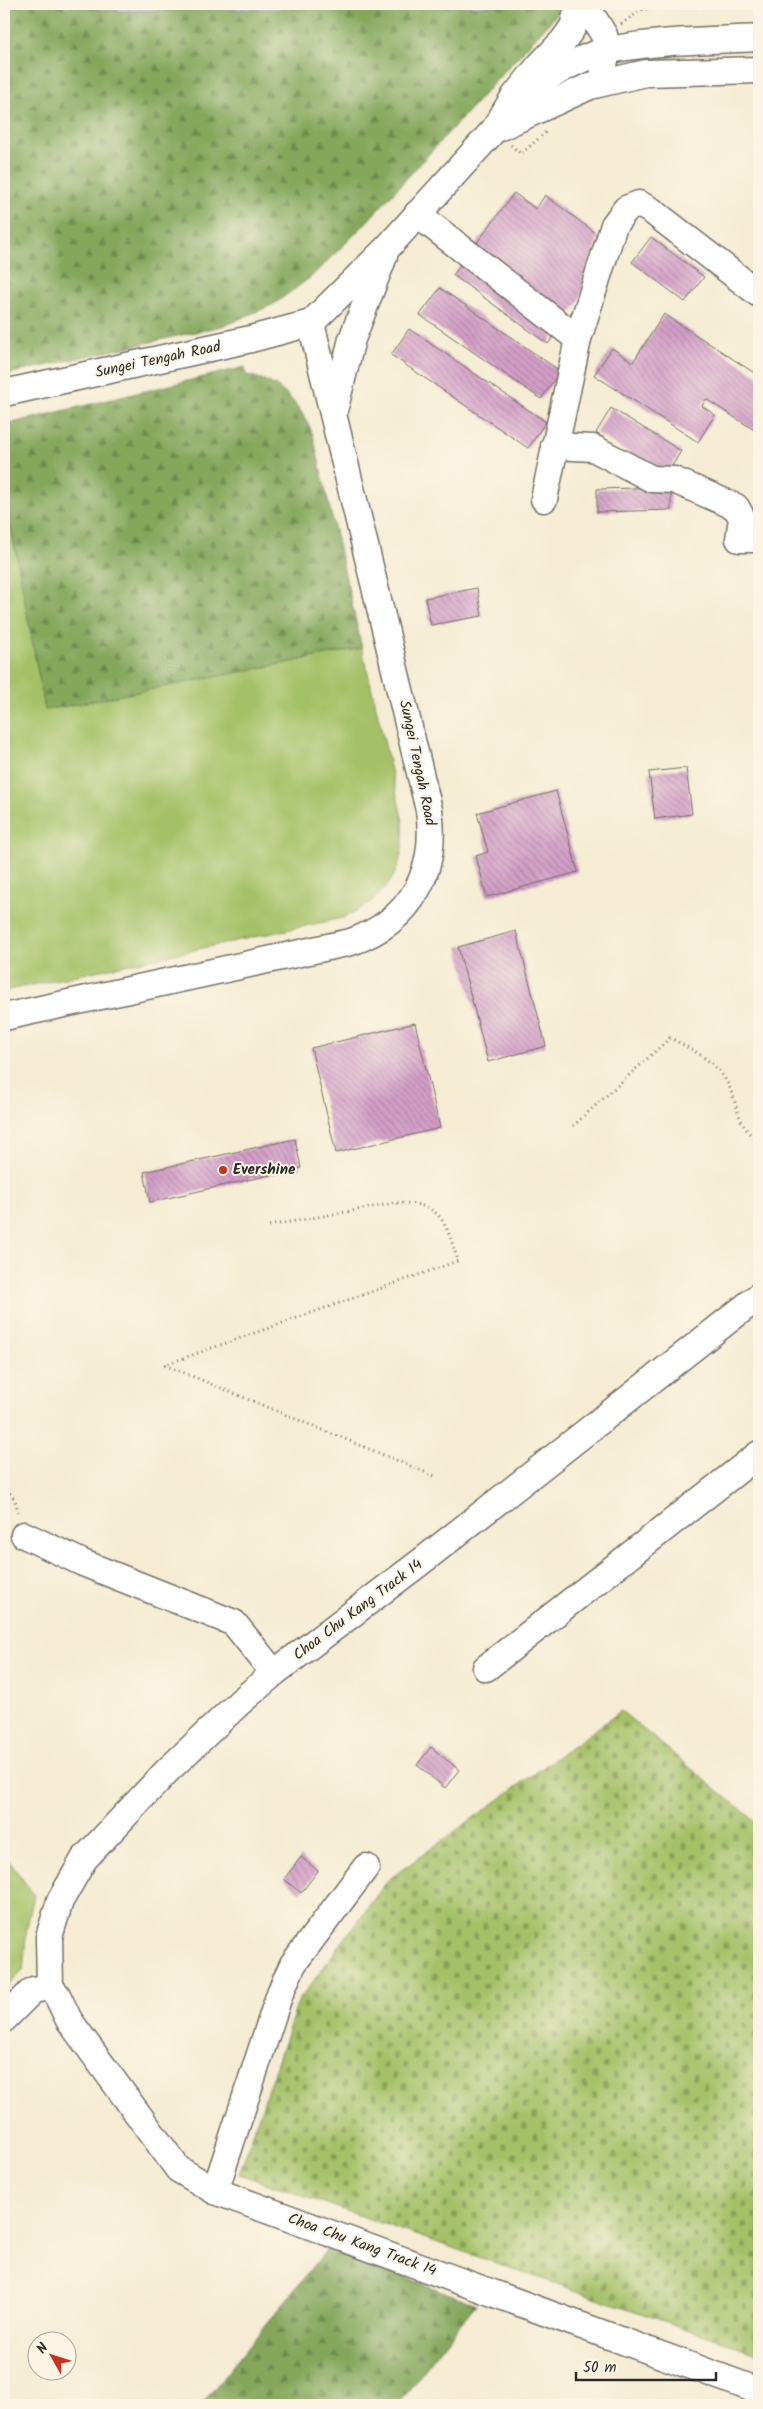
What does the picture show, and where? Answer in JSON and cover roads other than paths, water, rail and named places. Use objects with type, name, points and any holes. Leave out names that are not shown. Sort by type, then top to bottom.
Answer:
[{"type":"street","name":"Sungei Tengah Road","points":[[4,394],[251,339],[311,323],[387,248],[494,130],[514,97],[539,66],[563,41],[572,26],[579,4]]},
{"type":"street","points":[[585,4],[606,43],[646,73]]},
{"type":"street","name":"Sungei Tengah Road","points":[[514,97],[606,43],[759,38]]},
{"type":"street","points":[[590,86],[603,68],[606,43]]},
{"type":"street","name":"Sungei Tengah Road","points":[[494,130],[590,86],[646,73],[759,70]]},
{"type":"street","points":[[544,499],[578,339],[614,225],[626,209],[638,204],[652,211],[759,294]]},
{"type":"street","points":[[417,214],[578,339]]},
{"type":"street","points":[[333,414],[352,339],[387,248]]},
{"type":"street","name":"Sungei Tengah Road","points":[[4,1017],[351,942],[369,936],[388,925],[403,910],[417,890],[426,870],[431,851],[432,829],[429,810],[311,323]]},
{"type":"street","points":[[554,446],[593,448],[652,479],[674,480],[736,507],[742,518],[739,539],[759,539]]},
{"type":"street","name":"Choa Chu Kang Track 14","points":[[758,1296],[422,1561],[274,1673],[240,1702],[167,1771],[84,1859],[60,1901],[49,1937],[50,1988],[57,1995],[69,2020],[178,2169],[216,2192],[759,2391]]},
{"type":"street","points":[[486,1668],[759,1454]]},
{"type":"street","points":[[24,1535],[83,1563],[234,1622],[274,1673]]},
{"type":"street","points":[[216,2192],[267,2032],[293,1964],[366,1867]]},
{"type":"street","points":[[4,2019],[33,1990],[50,1988]]},
{"type":"place","name":"Evershine","points":[[223,1170]]}]
